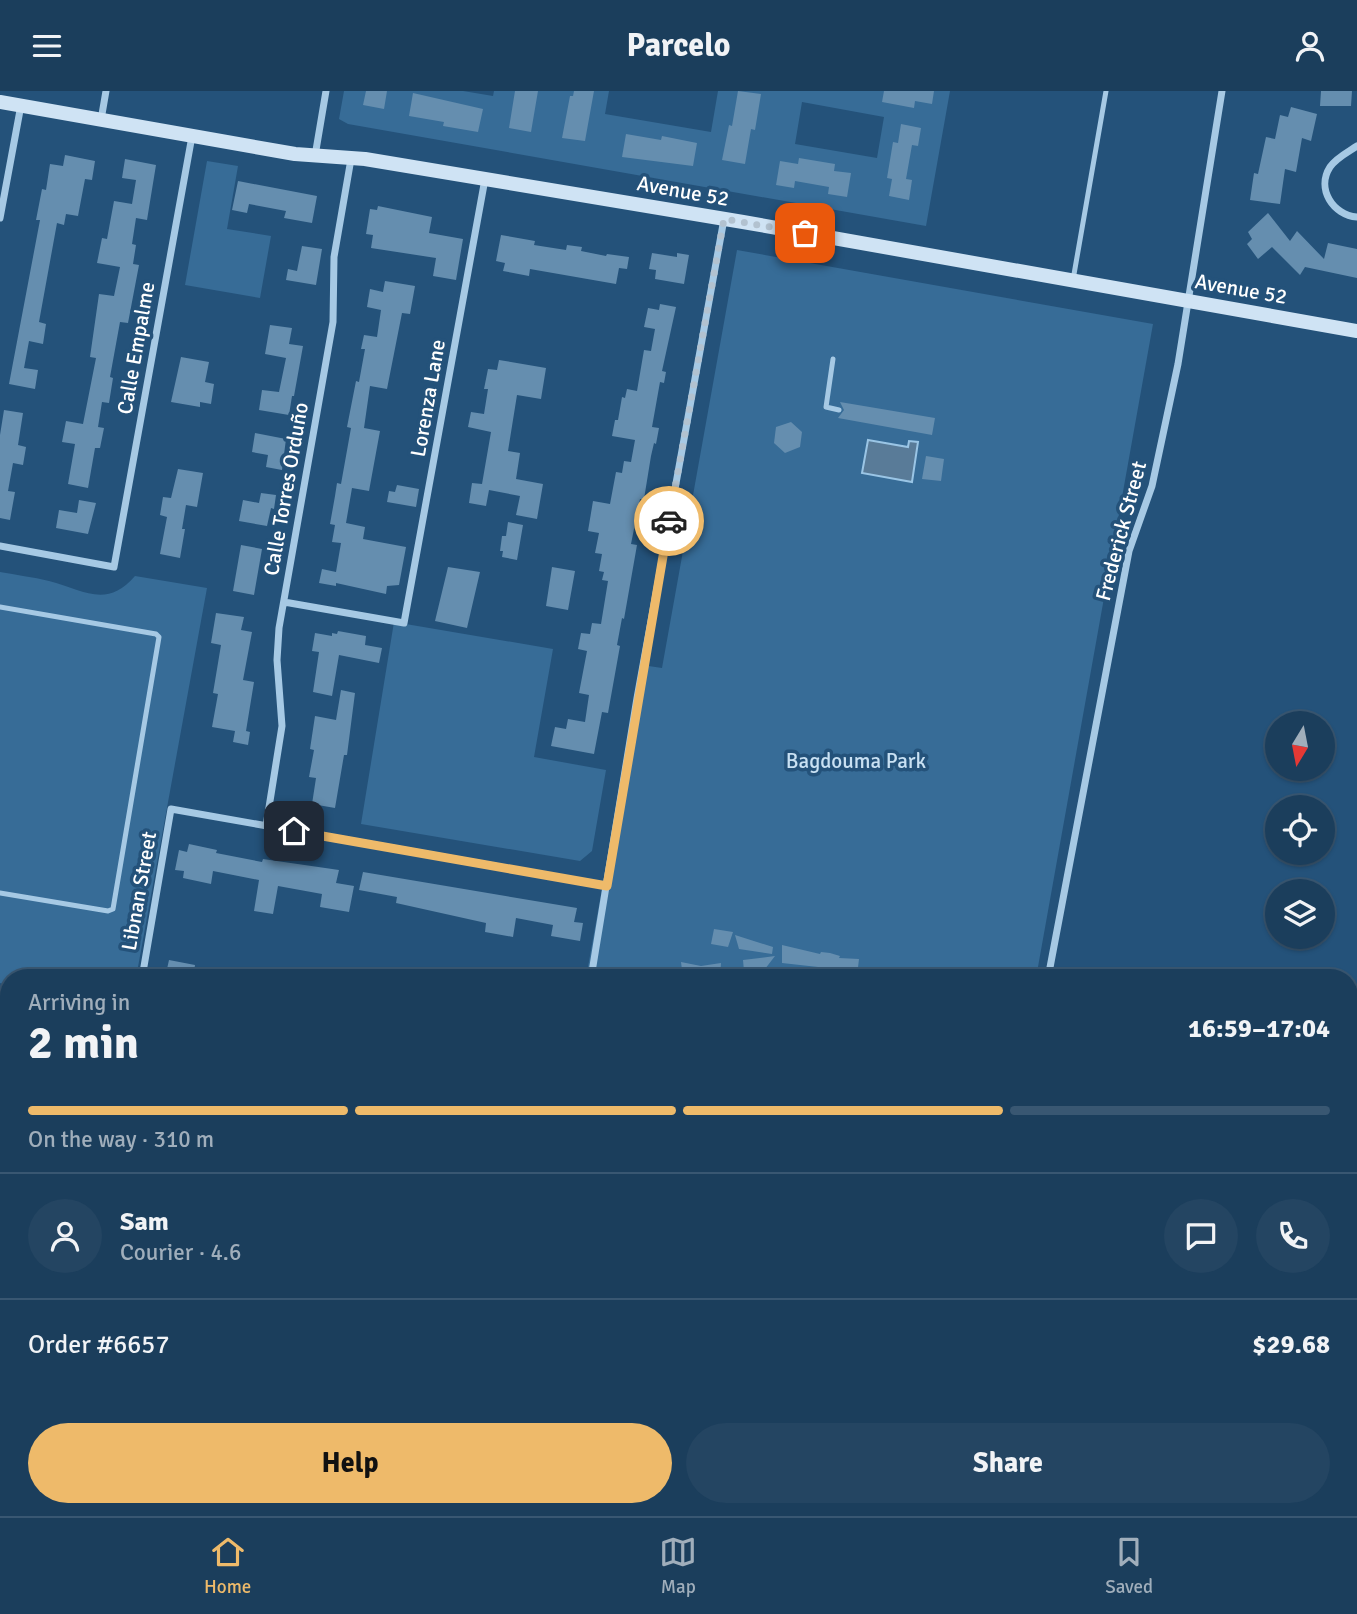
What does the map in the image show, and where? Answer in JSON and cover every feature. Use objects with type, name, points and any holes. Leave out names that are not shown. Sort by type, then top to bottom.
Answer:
[{"type":"main road","name":"Avenue 52","points":[[0,101],[192,136],[315,156],[351,158],[724,219],[1357,331]]},
{"type":"street","points":[[101,120],[106,91]]},
{"type":"street","points":[[315,156],[326,91]]},
{"type":"street","name":"Frederick Street","points":[[1050,969],[1129,551],[1152,486],[1178,364],[1222,91]]},
{"type":"street","points":[[0,218],[21,105]]},
{"type":"street","name":"Calle Empalme","points":[[0,546],[114,567],[192,136]]},
{"type":"street","points":[[1357,146],[1332,164],[1325,176],[1329,201],[1337,210],[1357,217]]},
{"type":"street","name":"Calle Torres Orduño","points":[[267,826],[281,735],[277,652],[333,322],[334,257],[351,158]]},
{"type":"street","name":"Lorenza Lane","points":[[284,602],[404,623],[485,179]]},
{"type":"street","points":[[593,969],[637,698],[724,219]]},
{"type":"street","name":"Libnan Street","points":[[144,969],[171,809],[267,826]]},
{"type":"street","points":[[267,826],[607,886]]},
{"type":"lane","points":[[1073,280],[1106,91]]},
{"type":"lane","points":[[834,359],[826,407],[839,410]]},
{"type":"lane","points":[[0,607],[156,634],[159,637],[113,909],[108,911],[0,893]]},
{"type":"green space","points":[[344,91],[463,91],[493,96],[494,91],[609,91],[605,114],[711,132],[718,91],[950,91],[926,226],[348,124],[339,119]],"holes":[[[802,102],[884,117],[877,158],[795,144]]]},
{"type":"green space","points":[[207,161],[238,166],[227,229],[271,236],[260,298],[185,285]]},
{"type":"green space","name":"Bagdouma Park","points":[[737,250],[1153,324],[1038,969],[588,969],[642,665],[662,668]]},
{"type":"green space","points":[[0,572],[49,581],[94,594],[115,592],[135,576],[207,588],[138,969],[0,969]]},
{"type":"green space","points":[[394,622],[553,649],[534,757],[606,770],[592,851],[580,861],[361,824]]},
{"type":"shaded area","points":[[868,440],[908,447],[909,441],[918,442],[912,482],[862,473]]},
{"type":"building","points":[[366,91],[387,91],[384,109],[363,105]]},
{"type":"building","points":[[515,91],[538,91],[531,132],[509,128]]},
{"type":"building","points":[[574,91],[594,91],[585,141],[562,138],[570,96],[573,96]]},
{"type":"building","points":[[738,91],[761,94],[755,130],[751,129],[745,164],[722,160]]},
{"type":"building","points":[[884,91],[934,91],[932,104],[915,101],[914,108],[882,102]]},
{"type":"building","points":[[1321,91],[1352,91],[1351,106],[1320,106]]},
{"type":"building","points":[[413,93],[483,109],[478,132],[409,116]]},
{"type":"building","points":[[1291,107],[1317,114],[1311,141],[1302,138],[1296,172],[1285,169],[1280,204],[1250,200],[1254,173],[1258,174],[1266,137],[1275,139],[1280,115],[1288,117]]},
{"type":"building","points":[[901,124],[921,128],[918,146],[912,145],[906,179],[912,180],[909,200],[889,196],[892,179],[887,178],[893,142],[898,143]]},
{"type":"building","points":[[626,134],[661,140],[662,136],[697,143],[693,166],[622,157]]},
{"type":"building","points":[[65,155],[95,161],[92,180],[85,179],[78,216],[66,214],[64,225],[57,223],[39,322],[46,324],[43,344],[29,341],[24,368],[38,370],[35,389],[9,384],[40,220],[36,220],[42,189],[46,190],[50,164],[63,166]]},
{"type":"building","points":[[799,158],[835,164],[834,171],[851,173],[847,197],[828,194],[829,187],[795,181],[794,188],[776,185],[780,161],[798,164]]},
{"type":"building","points":[[125,159],[156,165],[147,220],[136,218],[132,244],[136,245],[133,264],[139,265],[128,323],[120,322],[110,377],[113,378],[109,403],[102,402],[98,427],[104,428],[100,448],[95,448],[88,488],[68,484],[75,444],[62,442],[66,421],[83,424],[96,358],[90,357],[99,294],[114,296],[120,267],[97,263],[102,238],[107,239],[114,201],[132,204],[136,180],[122,178]]},
{"type":"building","points":[[238,181],[317,196],[312,223],[284,218],[286,211],[249,204],[247,213],[232,210]]},
{"type":"building","points":[[378,206],[432,217],[429,233],[463,239],[456,280],[433,276],[436,258],[371,248],[373,235],[366,234],[370,209],[377,210]]},
{"type":"building","points":[[1268,213],[1290,241],[1297,231],[1324,259],[1328,243],[1357,249],[1357,278],[1305,267],[1300,275],[1272,247],[1258,259],[1247,244],[1252,239],[1248,232]]},
{"type":"building","points":[[501,235],[535,241],[534,245],[566,250],[567,245],[582,247],[581,251],[606,256],[629,257],[627,269],[619,268],[616,284],[530,269],[529,276],[503,271],[505,263],[496,261]]},
{"type":"building","points":[[302,246],[322,249],[316,285],[286,280],[288,269],[297,271]]},
{"type":"building","points":[[652,253],[677,257],[677,253],[689,255],[684,284],[655,279],[656,270],[649,269]]},
{"type":"building","points":[[385,281],[415,286],[410,314],[402,313],[387,389],[370,386],[364,428],[380,431],[369,491],[352,488],[346,523],[365,527],[363,539],[406,547],[399,585],[387,586],[386,594],[336,583],[336,586],[319,583],[322,569],[336,572],[341,543],[332,542],[335,525],[330,524],[337,483],[341,484],[351,428],[347,427],[365,349],[361,349],[364,335],[377,337],[381,310],[367,307],[370,289],[383,292]]},
{"type":"building","points":[[660,304],[676,307],[662,371],[666,372],[664,383],[660,382],[652,427],[659,428],[656,444],[654,443],[644,499],[640,499],[631,544],[637,545],[617,645],[620,646],[608,713],[602,712],[594,754],[551,746],[555,727],[566,729],[568,719],[585,722],[589,695],[579,693],[587,651],[578,649],[581,633],[590,634],[592,623],[601,624],[608,581],[602,580],[604,572],[599,571],[602,554],[595,553],[599,533],[588,531],[593,501],[610,504],[616,472],[622,473],[624,461],[631,462],[635,440],[612,436],[622,397],[625,398],[627,389],[637,391],[644,350],[651,351],[655,329],[644,327],[648,308],[659,310]]},
{"type":"building","points":[[270,325],[292,328],[289,344],[303,346],[289,415],[259,410],[262,390],[279,392],[286,358],[265,354]]},
{"type":"building","points":[[181,357],[209,362],[205,382],[214,384],[211,404],[200,402],[200,407],[171,402]]},
{"type":"building","points":[[499,360],[546,368],[541,399],[517,395],[508,451],[520,453],[516,479],[543,484],[537,519],[516,515],[520,496],[489,490],[486,506],[469,503],[472,483],[482,484],[491,432],[468,427],[471,412],[484,414],[488,389],[484,389],[488,369],[497,370]]},
{"type":"building","points":[[840,402],[935,418],[932,435],[838,418],[844,410]]},
{"type":"building","points":[[4,410],[23,413],[18,445],[26,447],[23,465],[13,463],[8,491],[15,492],[10,520],[0,518],[0,435]]},
{"type":"building","points":[[791,422],[802,432],[800,447],[785,453],[774,443],[776,427]]},
{"type":"building","points":[[255,433],[286,439],[282,470],[266,467],[268,455],[252,452]]},
{"type":"building","points":[[926,456],[944,459],[941,481],[922,479]]},
{"type":"building","points":[[178,469],[203,473],[197,507],[186,505],[180,558],[160,554],[167,517],[160,515],[163,497],[171,498]]},
{"type":"building","points":[[397,485],[419,489],[416,507],[387,502],[389,491],[395,492]]},
{"type":"building","points":[[261,493],[276,495],[267,526],[239,521],[243,500],[259,503]]},
{"type":"building","points":[[79,500],[96,503],[88,534],[56,528],[59,510],[77,513]]},
{"type":"building","points":[[508,522],[523,525],[517,560],[502,557],[503,551],[500,551]]},
{"type":"building","points":[[241,545],[262,549],[254,595],[233,591]]},
{"type":"building","points":[[448,567],[480,572],[467,628],[435,621]]},
{"type":"building","points":[[552,567],[575,571],[568,610],[546,606]]},
{"type":"building","points":[[216,613],[244,617],[241,630],[252,632],[243,680],[254,682],[246,731],[250,732],[248,745],[233,742],[235,731],[212,727],[218,694],[213,693],[221,645],[211,643]]},
{"type":"building","points":[[338,631],[366,636],[365,645],[382,648],[379,663],[339,655],[332,696],[313,692],[319,652],[312,651],[315,633],[332,636],[332,633],[337,634]]},
{"type":"building","points":[[341,690],[355,693],[347,755],[344,755],[335,808],[312,804],[316,778],[309,777],[314,750],[310,749],[315,716],[336,720]]},
{"type":"building","points":[[189,844],[217,850],[216,853],[262,862],[263,859],[339,870],[336,883],[354,886],[349,912],[320,907],[322,894],[278,886],[273,914],[254,911],[259,880],[213,871],[211,884],[183,878],[184,871],[175,870],[179,850],[187,852]]},
{"type":"building","points":[[363,872],[577,908],[574,922],[583,923],[580,941],[551,936],[553,925],[516,918],[513,937],[485,932],[486,923],[396,903],[397,897],[359,890]]},
{"type":"building","points":[[714,929],[733,932],[728,947],[711,944]]},
{"type":"building","points":[[735,935],[773,947],[772,954],[739,949]]},
{"type":"building","points":[[782,945],[820,954],[830,953],[840,956],[839,958],[859,959],[858,969],[818,969],[782,963]]},
{"type":"building","points":[[775,956],[765,969],[744,969],[743,960]]},
{"type":"building","points":[[169,960],[195,965],[194,969],[167,969]]},
{"type":"building","points":[[681,962],[701,966],[721,963],[721,969],[682,969]]},
{"type":"way so far","points":[[669,521],[724,219],[805,233]]},
{"type":"route","points":[[294,831],[607,886],[669,521]]}]
